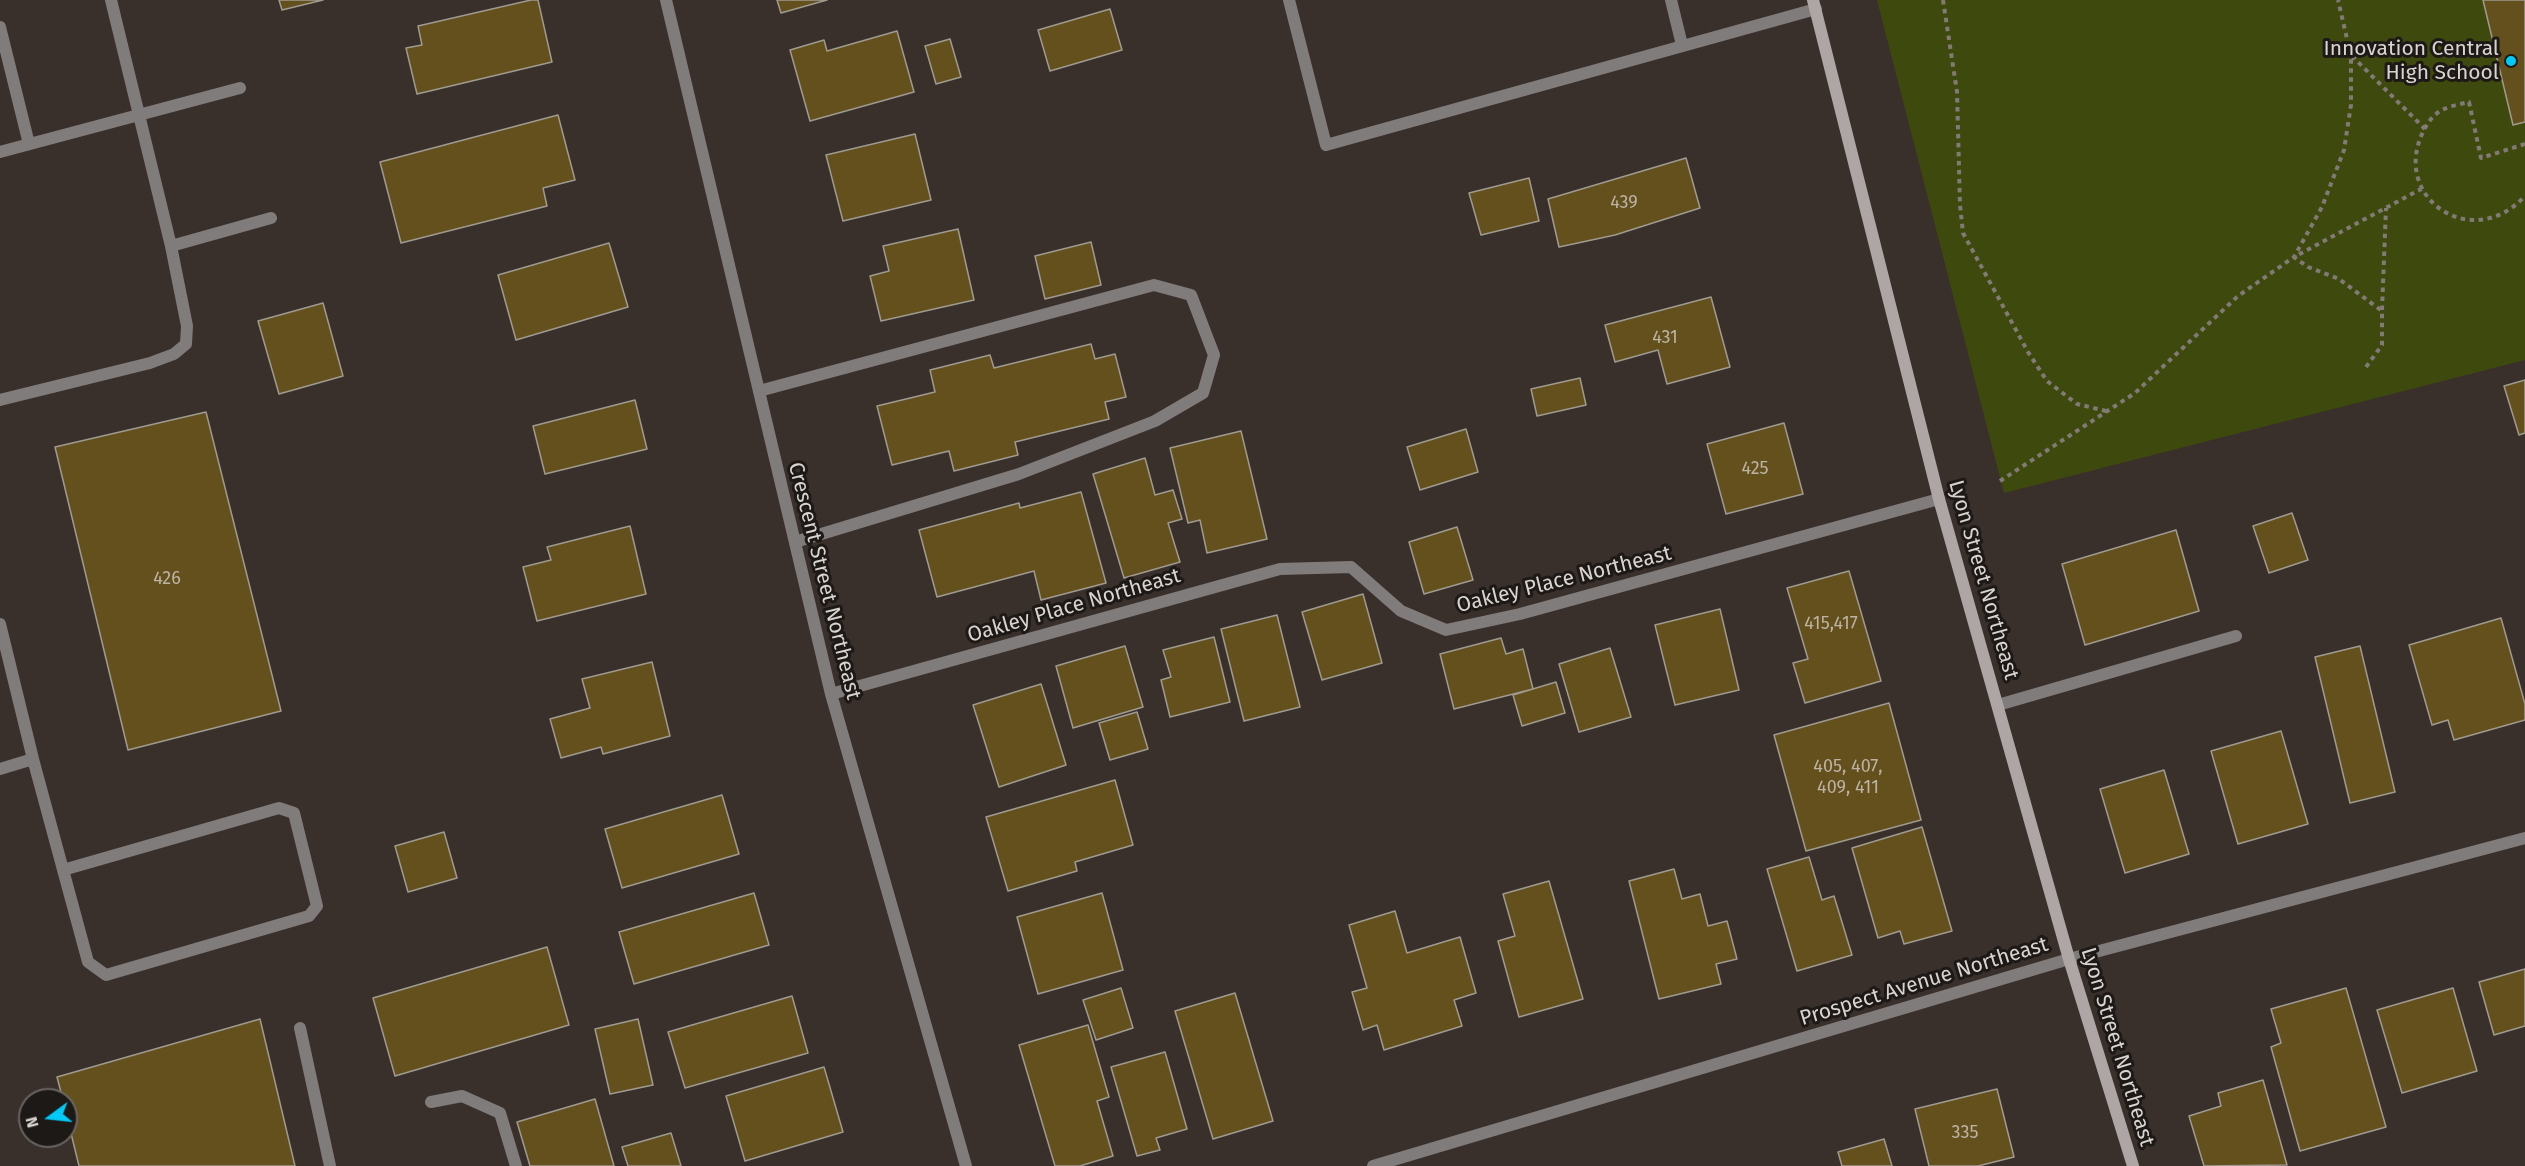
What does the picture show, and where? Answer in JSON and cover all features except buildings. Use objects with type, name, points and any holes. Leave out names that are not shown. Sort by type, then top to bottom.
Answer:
[{"type":"street","points":[[0,400],[150,363],[174,354],[186,344],[187,326],[171,246],[111,0]]},
{"type":"street","name":"Crescent Street Northeast","points":[[666,0],[831,694],[966,1166]]},
{"type":"street","points":[[1289,0],[1326,145],[1682,45],[1814,4]]},
{"type":"street","points":[[1671,0],[1682,45]]},
{"type":"street","name":"Lyon Street Northeast","points":[[1814,4],[1939,499],[2069,959],[2133,1166]]},
{"type":"street","points":[[0,27],[29,144]]},
{"type":"street","points":[[0,152],[240,88]]},
{"type":"street","points":[[171,246],[271,218]]},
{"type":"street","points":[[759,391],[1154,285],[1191,295],[1214,355],[1203,393],[1155,421],[1019,474],[795,542]]},
{"type":"street","name":"Oakley Place Northeast","points":[[831,694],[1280,569],[1351,567],[1401,611],[1446,630],[1520,614],[1939,499]]},
{"type":"street","points":[[0,624],[33,759],[63,870],[88,962],[106,975],[309,916],[317,906],[294,813],[279,808],[63,870]]},
{"type":"street","points":[[1998,705],[2236,636]]},
{"type":"street","points":[[0,769],[33,759]]},
{"type":"street","name":"Prospect Avenue Northeast","points":[[1373,1166],[2069,959],[2525,838]]},
{"type":"street","points":[[300,1028],[330,1166]]},
{"type":"street","points":[[430,1102],[462,1096],[500,1113],[516,1166]]},
{"type":"path","points":[[1943,0],[1957,92],[1963,234],[2028,352],[2047,381],[2077,404],[2107,411]]},
{"type":"path","points":[[2294,256],[2322,207],[2344,150],[2351,105],[2351,56],[2338,0]]},
{"type":"path","points":[[2351,56],[2425,129]]},
{"type":"path","points":[[2525,144],[2481,158],[2469,102],[2442,110],[2428,122],[2419,138],[2415,157],[2417,176],[2423,188],[2438,208],[2455,217],[2474,221],[2493,218],[2511,210],[2525,196]]},
{"type":"path","points":[[2000,481],[2135,393],[2238,296],[2294,256],[2423,188]]},
{"type":"path","points":[[2366,367],[2382,345],[2386,208]]},
{"type":"path","points":[[2294,256],[2308,267],[2339,279],[2382,311]]},
{"type":"green space","points":[[1877,0],[2483,0],[2513,124],[2525,122],[2525,360],[2004,493]]},
{"type":"place","name":"Innovation Central High School","points":[[2511,61]]}]
